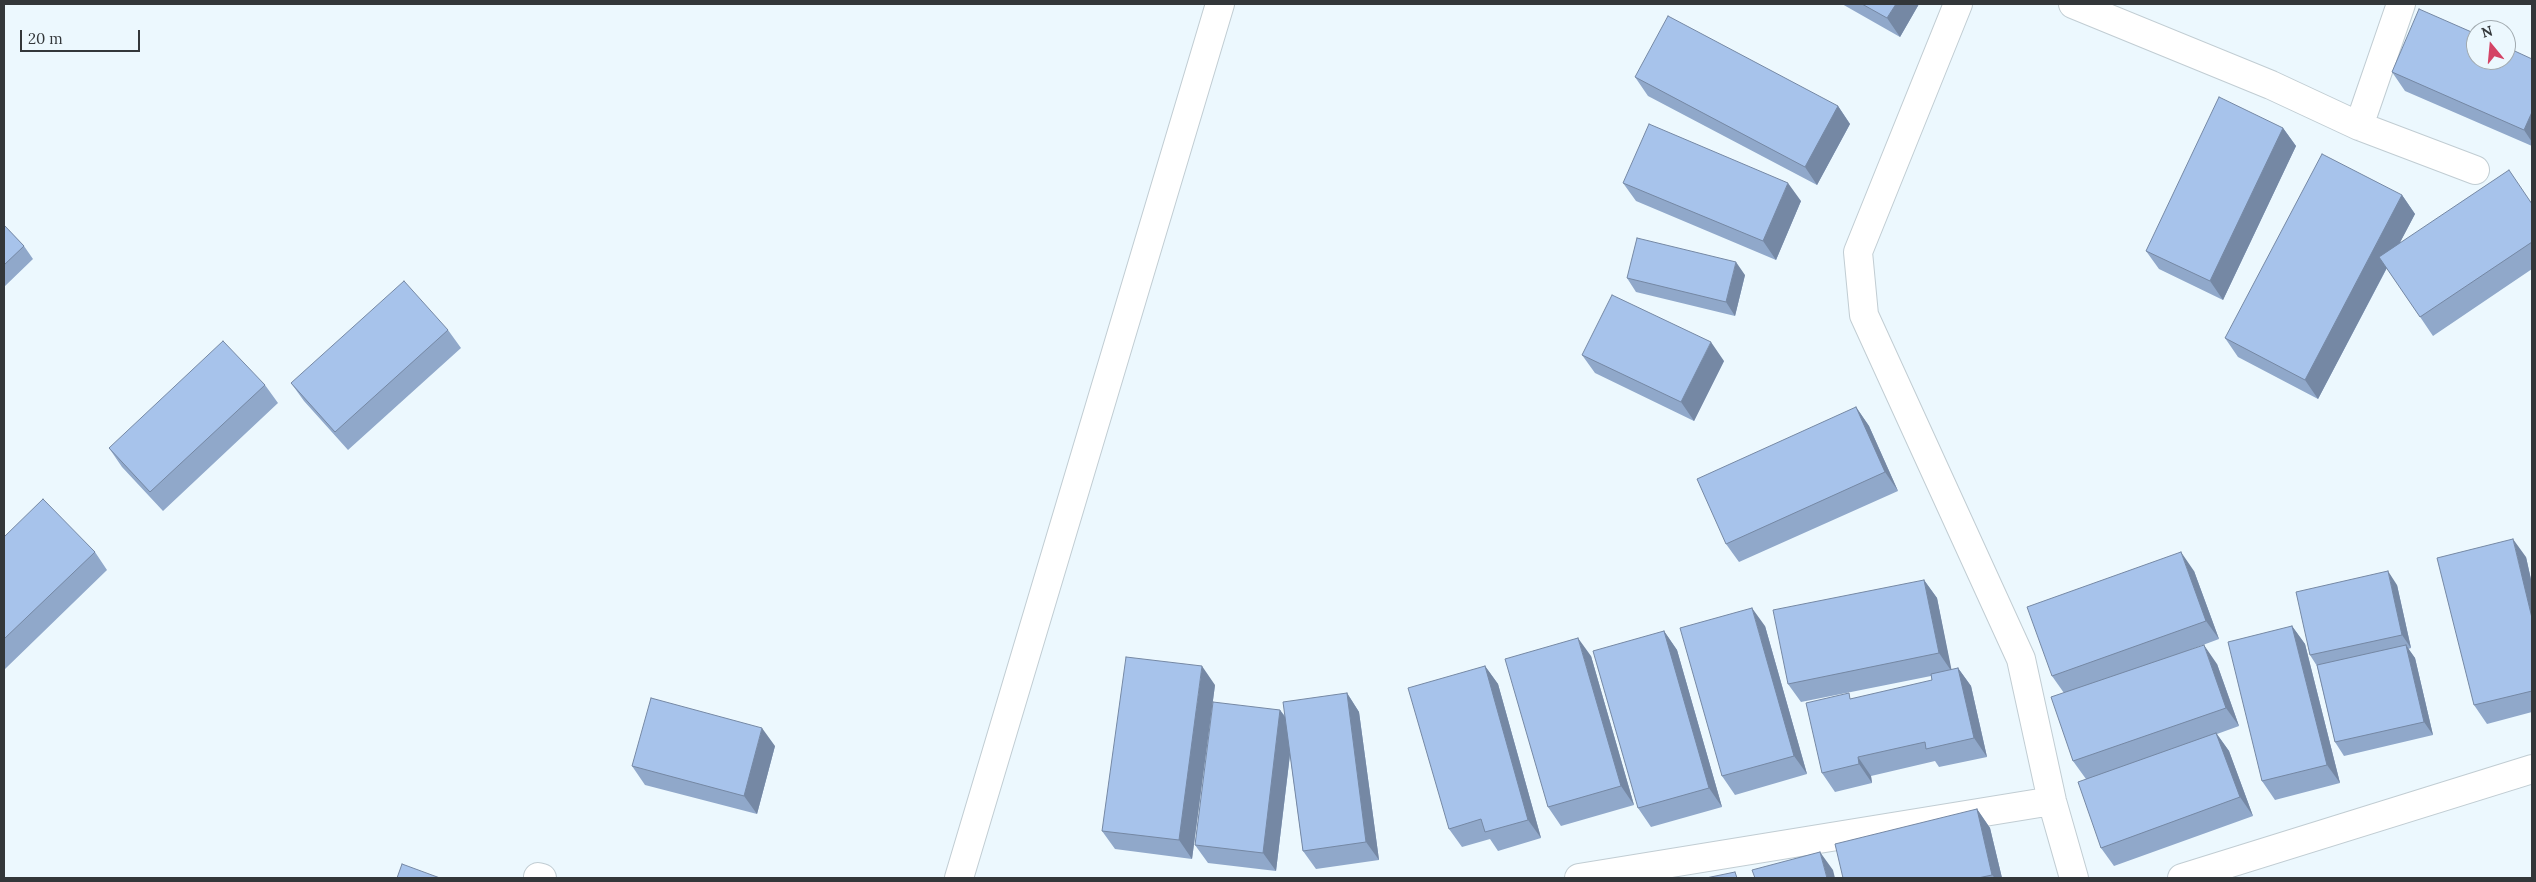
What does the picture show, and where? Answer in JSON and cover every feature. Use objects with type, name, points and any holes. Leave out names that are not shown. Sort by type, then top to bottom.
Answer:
[{"type":"street","points":[[958,878],[1220,4]]},
{"type":"street","points":[[1958,4],[1858,252],[1864,314],[2021,659],[2052,801],[2074,878]]},
{"type":"street","points":[[2073,4],[2271,85],[2359,126],[2475,170]]},
{"type":"street","points":[[2359,126],[2401,4]]},
{"type":"street","points":[[2182,878],[2532,768]]},
{"type":"street","points":[[1580,878],[2052,801]]},
{"type":"building","points":[[1862,4],[1896,4],[1887,18]]},
{"type":"building","points":[[2419,9],[2466,30],[2466,70],[2516,70],[2516,52],[2532,59],[2532,112],[2524,130],[2392,72]]},
{"type":"building","points":[[1668,16],[1838,106],[1805,167],[1635,77]]},
{"type":"building","points":[[2219,97],[2283,128],[2210,281],[2146,251]]},
{"type":"building","points":[[1649,124],[1788,183],[1763,241],[1623,183]]},
{"type":"building","points":[[2322,154],[2402,195],[2305,380],[2225,338]]},
{"type":"building","points":[[2509,170],[2532,204],[2532,242],[2420,317],[2379,257]]},
{"type":"building","points":[[4,225],[24,246],[4,265]]},
{"type":"building","points":[[1637,238],[1736,262],[1726,302],[1627,278]]},
{"type":"building","points":[[404,281],[448,330],[335,432],[291,383]]},
{"type":"building","points":[[1612,295],[1711,342],[1681,402],[1582,355]]},
{"type":"building","points":[[223,341],[265,385],[150,492],[109,448]]},
{"type":"building","points":[[1856,407],[1885,472],[1726,544],[1697,479]]},
{"type":"building","points":[[43,499],[95,552],[4,639],[4,537]]},
{"type":"building","points":[[2513,539],[2532,618],[2532,691],[2474,705],[2437,558]]},
{"type":"building","points":[[2181,552],[2206,621],[2052,676],[2027,607]]},
{"type":"building","points":[[2388,571],[2402,635],[2310,655],[2296,592]]},
{"type":"building","points":[[1924,580],[1939,653],[1788,684],[1773,610]]},
{"type":"building","points":[[1752,608],[1794,756],[1722,776],[1680,628]]},
{"type":"building","points":[[2292,626],[2327,765],[2262,781],[2228,642]]},
{"type":"building","points":[[1664,631],[1709,788],[1638,808],[1593,651]]},
{"type":"building","points":[[1578,638],[1621,786],[1548,807],[1505,659]]},
{"type":"building","points":[[2204,645],[2226,708],[2073,761],[2051,697]]},
{"type":"building","points":[[2406,645],[2424,722],[2335,742],[2317,665]]},
{"type":"building","points":[[1126,657],[1202,666],[1179,840],[1102,831]]},
{"type":"building","points":[[1485,666],[1528,820],[1485,832],[1481,819],[1449,829],[1408,688]]},
{"type":"building","points":[[1958,668],[1974,738],[1926,749],[1925,742],[1858,757],[1859,764],[1822,773],[1806,703],[1849,693],[1850,699],[1932,680],[1931,674]]},
{"type":"building","points":[[1347,693],[1366,842],[1303,851],[1283,702]]},
{"type":"building","points":[[651,698],[762,728],[744,796],[632,766]]},
{"type":"building","points":[[1213,702],[1280,710],[1263,853],[1195,845]]},
{"type":"building","points":[[2216,733],[2240,797],[2101,848],[2078,782]]},
{"type":"building","points":[[1977,809],[1992,875],[1978,878],[1843,878],[1835,844]]},
{"type":"building","points":[[1820,852],[1827,878],[1755,878],[1752,870]]},
{"type":"building","points":[[402,864],[440,878],[397,878]]},
{"type":"building","points":[[1735,872],[1737,878],[1706,878]]}]
